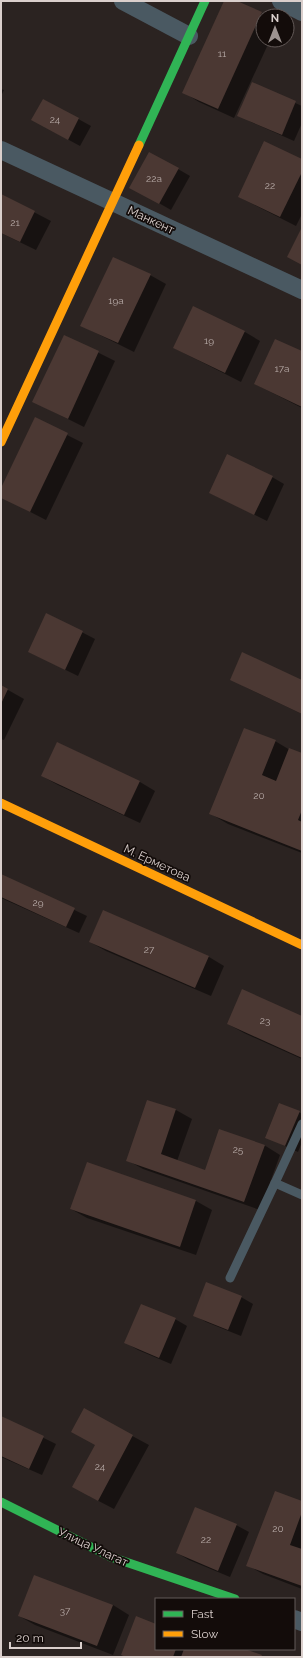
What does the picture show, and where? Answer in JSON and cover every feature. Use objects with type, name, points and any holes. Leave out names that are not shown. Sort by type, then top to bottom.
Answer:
[{"type":"street","points":[[123,1],[189,36]]},
{"type":"street","points":[[1,442],[6,416],[113,202],[205,1]]},
{"type":"street","points":[[281,1],[302,12]]},
{"type":"street","name":"Манкент","points":[[1,150],[302,290]]},
{"type":"street","name":"М. Ерметова","points":[[1,803],[302,945]]},
{"type":"street","name":"Улица Улагат","points":[[1,1502],[111,1557],[231,1598]]},
{"type":"lane","points":[[230,1278],[302,1124]]},
{"type":"lane","points":[[275,1183],[302,1195]]},
{"type":"building","points":[[224,1],[237,1],[255,9],[255,27],[218,109],[182,93]]},
{"type":"building","points":[[252,82],[296,101],[282,135],[237,116]]},
{"type":"building","points":[[43,99],[79,118],[68,140],[31,120]]},
{"type":"building","points":[[264,141],[302,159],[302,172],[280,217],[238,197]]},
{"type":"building","points":[[149,152],[179,168],[159,204],[129,188]]},
{"type":"building","points":[[1,194],[35,211],[20,242],[1,233]]},
{"type":"building","points":[[302,227],[302,265],[287,257]]},
{"type":"building","points":[[113,257],[151,274],[118,343],[80,326]]},
{"type":"building","points":[[193,306],[245,331],[225,373],[173,348]]},
{"type":"building","points":[[64,335],[99,351],[68,419],[32,402]]},
{"type":"building","points":[[275,339],[302,351],[302,407],[254,384]]},
{"type":"building","points":[[35,417],[68,433],[30,512],[1,498],[1,488]]},
{"type":"building","points":[[227,454],[273,476],[254,515],[209,493]]},
{"type":"building","points":[[46,613],[83,631],[65,670],[28,652]]},
{"type":"building","points":[[242,652],[302,680],[302,714],[230,680]]},
{"type":"building","points":[[1,685],[8,689],[1,704]]},
{"type":"building","points":[[244,728],[276,740],[262,775],[276,781],[289,748],[302,753],[302,810],[298,820],[302,822],[302,851],[209,814]]},
{"type":"building","points":[[57,742],[140,781],[124,815],[41,776]]},
{"type":"building","points":[[1,874],[75,908],[66,927],[1,897]]},
{"type":"building","points":[[103,910],[209,956],[195,988],[89,942]]},
{"type":"building","points":[[242,989],[302,1016],[302,1058],[227,1024]]},
{"type":"building","points":[[147,1100],[176,1109],[161,1154],[205,1170],[219,1129],[265,1145],[244,1202],[126,1161]]},
{"type":"building","points":[[279,1103],[300,1111],[285,1146],[265,1138]]},
{"type":"building","points":[[87,1162],[196,1200],[180,1247],[70,1209]]},
{"type":"building","points":[[206,1282],[242,1296],[228,1330],[193,1316]]},
{"type":"building","points":[[141,1304],[176,1318],[159,1358],[124,1343]]},
{"type":"building","points":[[84,1408],[133,1435],[98,1501],[72,1487],[95,1445],[71,1432]]},
{"type":"building","points":[[1,1416],[44,1436],[29,1469],[1,1456]]},
{"type":"building","points":[[275,1491],[302,1501],[302,1512],[290,1545],[302,1549],[302,1586],[246,1566]]},
{"type":"building","points":[[195,1507],[237,1524],[218,1571],[176,1553]]},
{"type":"building","points":[[34,1575],[113,1605],[97,1646],[18,1616]]},
{"type":"building","points":[[136,1616],[155,1624],[155,1650],[176,1650],[173,1657],[126,1657],[121,1655]]},
{"type":"building","points":[[184,1650],[248,1650],[262,1655],[261,1657],[181,1657]]},
{"type":"traffic: fast","points":[[139,145],[205,1]]},
{"type":"traffic: fast","points":[[1,1502],[111,1557],[232,1598]]},
{"type":"traffic: slow","points":[[1,442],[139,145]]},
{"type":"traffic: slow","points":[[1,803],[302,945]]}]
